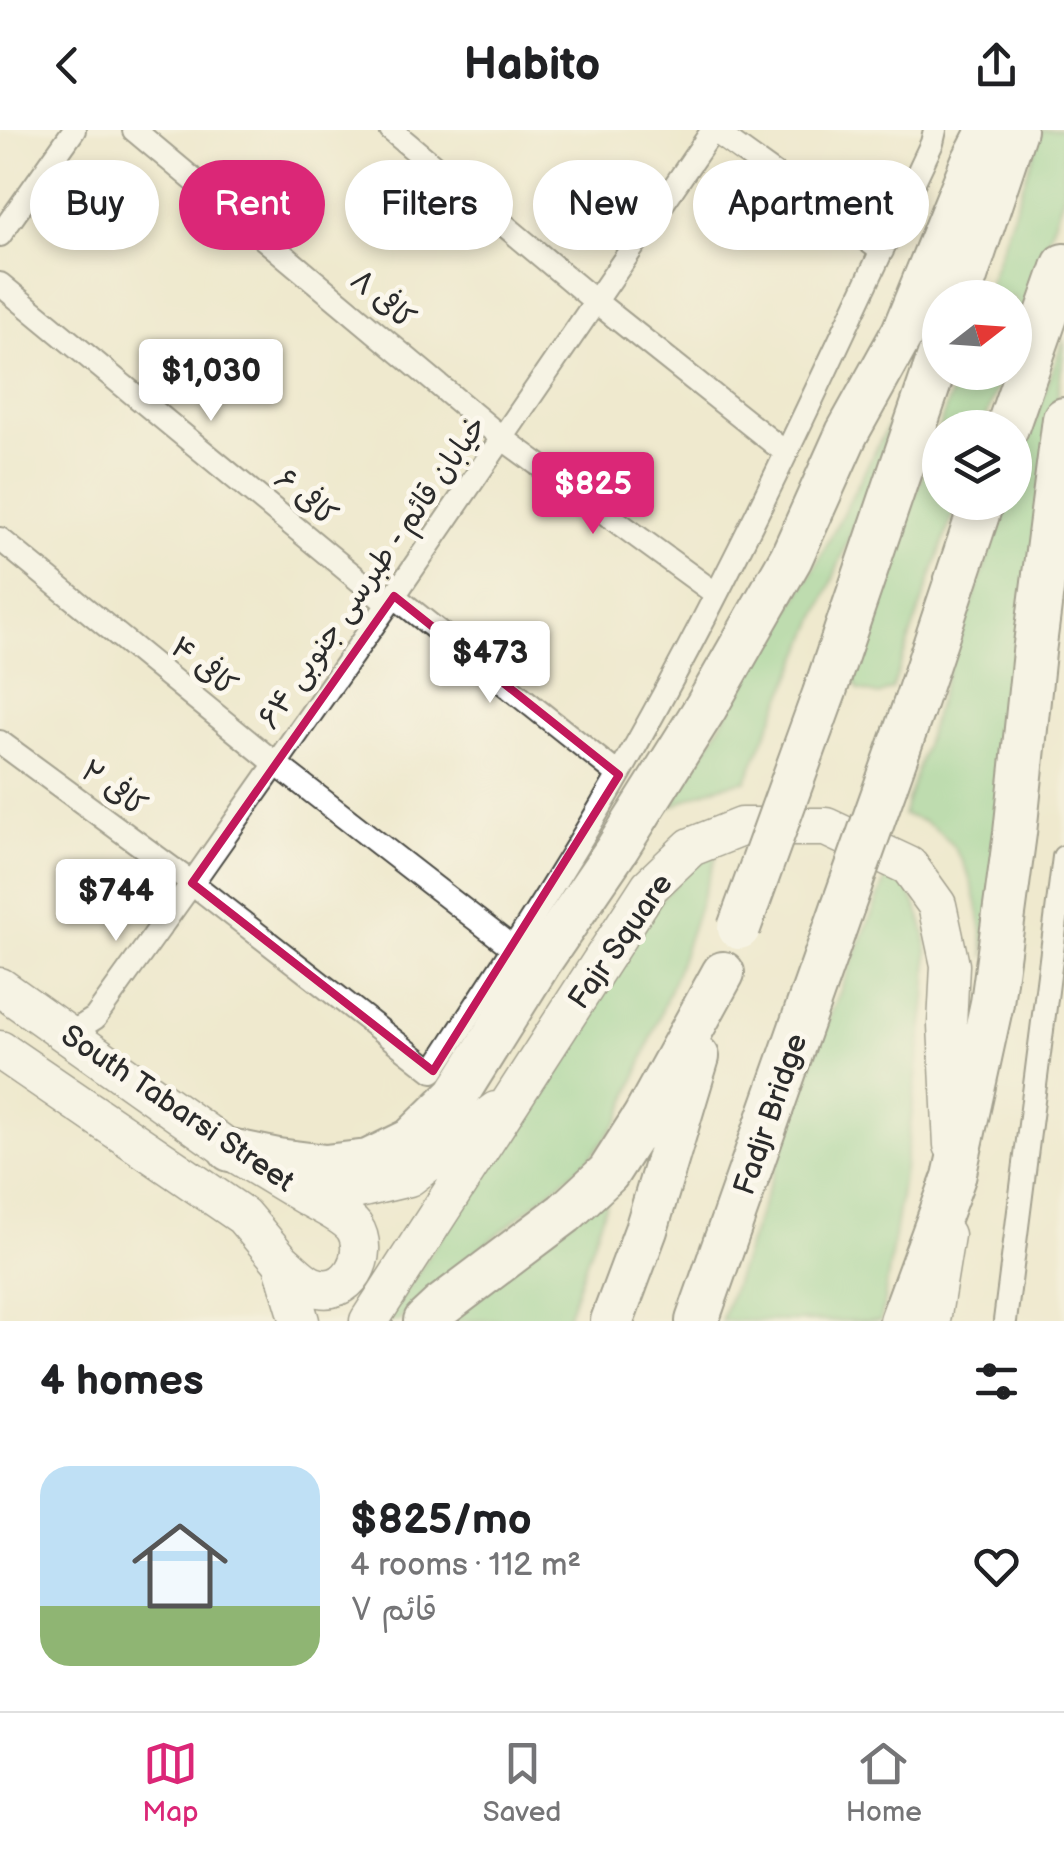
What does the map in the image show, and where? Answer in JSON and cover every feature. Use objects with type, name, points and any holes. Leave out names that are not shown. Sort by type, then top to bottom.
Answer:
[{"type":"highway","points":[[230,1150],[325,1166],[368,1161],[411,1140],[457,1095],[706,708],[791,558],[847,433],[903,332],[972,162],[989,130]]},
{"type":"highway","points":[[964,280],[1015,130]]},
{"type":"highway","points":[[1013,410],[1064,265]]},
{"type":"highway","points":[[612,1321],[646,1230],[722,973],[825,691],[927,390]]},
{"type":"highway","points":[[901,1321],[954,1177],[992,1003],[1064,419]]},
{"type":"highway","name":"Fadjr Bridge","points":[[698,1321],[976,520]]},
{"type":"highway","points":[[424,1321],[565,1213],[608,1173],[644,1117],[722,973]]},
{"type":"main road","name":"Fajr Square","points":[[369,1321],[650,886],[691,847],[741,827],[826,828],[909,866],[937,905],[950,965],[947,1025],[954,1177],[931,1321]]},
{"type":"main road","name":"South Tabarsi Street","points":[[0,987],[230,1150],[298,1191],[329,1196],[409,1177],[518,1094]]},
{"type":"main road","name":"South Tabarsi Street","points":[[0,1050],[243,1216],[282,1262],[300,1321]]},
{"type":"main road","points":[[282,1262],[312,1286],[325,1288],[351,1278],[358,1265],[361,1250],[351,1223],[298,1191]]},
{"type":"street","name":"کافی ۸","points":[[134,130],[502,438],[716,594]]},
{"type":"street","points":[[391,130],[786,454]]},
{"type":"street","points":[[513,948],[619,775],[716,594],[786,454],[936,130]]},
{"type":"street","points":[[0,235],[71,131]]},
{"type":"street","name":"خیابان قائم - طبرسی جنوبی ۶۴","points":[[68,1036],[95,1018],[276,764],[502,438],[706,133]]},
{"type":"street","points":[[706,133],[882,251]]},
{"type":"street","name":"کافی ۶","points":[[0,284],[391,600],[619,775]]},
{"type":"street","name":"کافی ۴","points":[[0,539],[276,764],[513,948]]},
{"type":"street","name":"کافی ۲","points":[[0,742],[192,882],[434,1070],[513,948]]},
{"type":"street","points":[[1005,1321],[1064,857]]},
{"type":"highlighted area","points":[[394,596],[619,775],[433,1071],[192,883]]},
{"type":"green space","points":[[1042,130],[1064,130],[1064,194],[1032,286],[1032,280],[990,280]]},
{"type":"green space","points":[[1064,337],[985,957],[976,901],[964,864],[942,834],[903,815],[1001,520],[1032,520],[1032,429]]},
{"type":"green space","points":[[909,385],[830,587],[746,781],[717,787],[671,807],[814,569]]},
{"type":"green space","points":[[952,390],[996,390],[989,410],[945,410]]},
{"type":"green space","points":[[922,476],[922,520],[951,520],[892,689],[879,695],[859,690],[852,677]]},
{"type":"green space","points":[[717,854],[619,1121],[588,1160],[441,1281],[399,1321],[387,1321],[645,917],[695,862]]},
{"type":"green space","points":[[892,864],[923,925],[927,978],[881,1321],[721,1321],[824,1031]]},
{"type":"green space","points":[[612,1187],[566,1321],[442,1321]]}]
